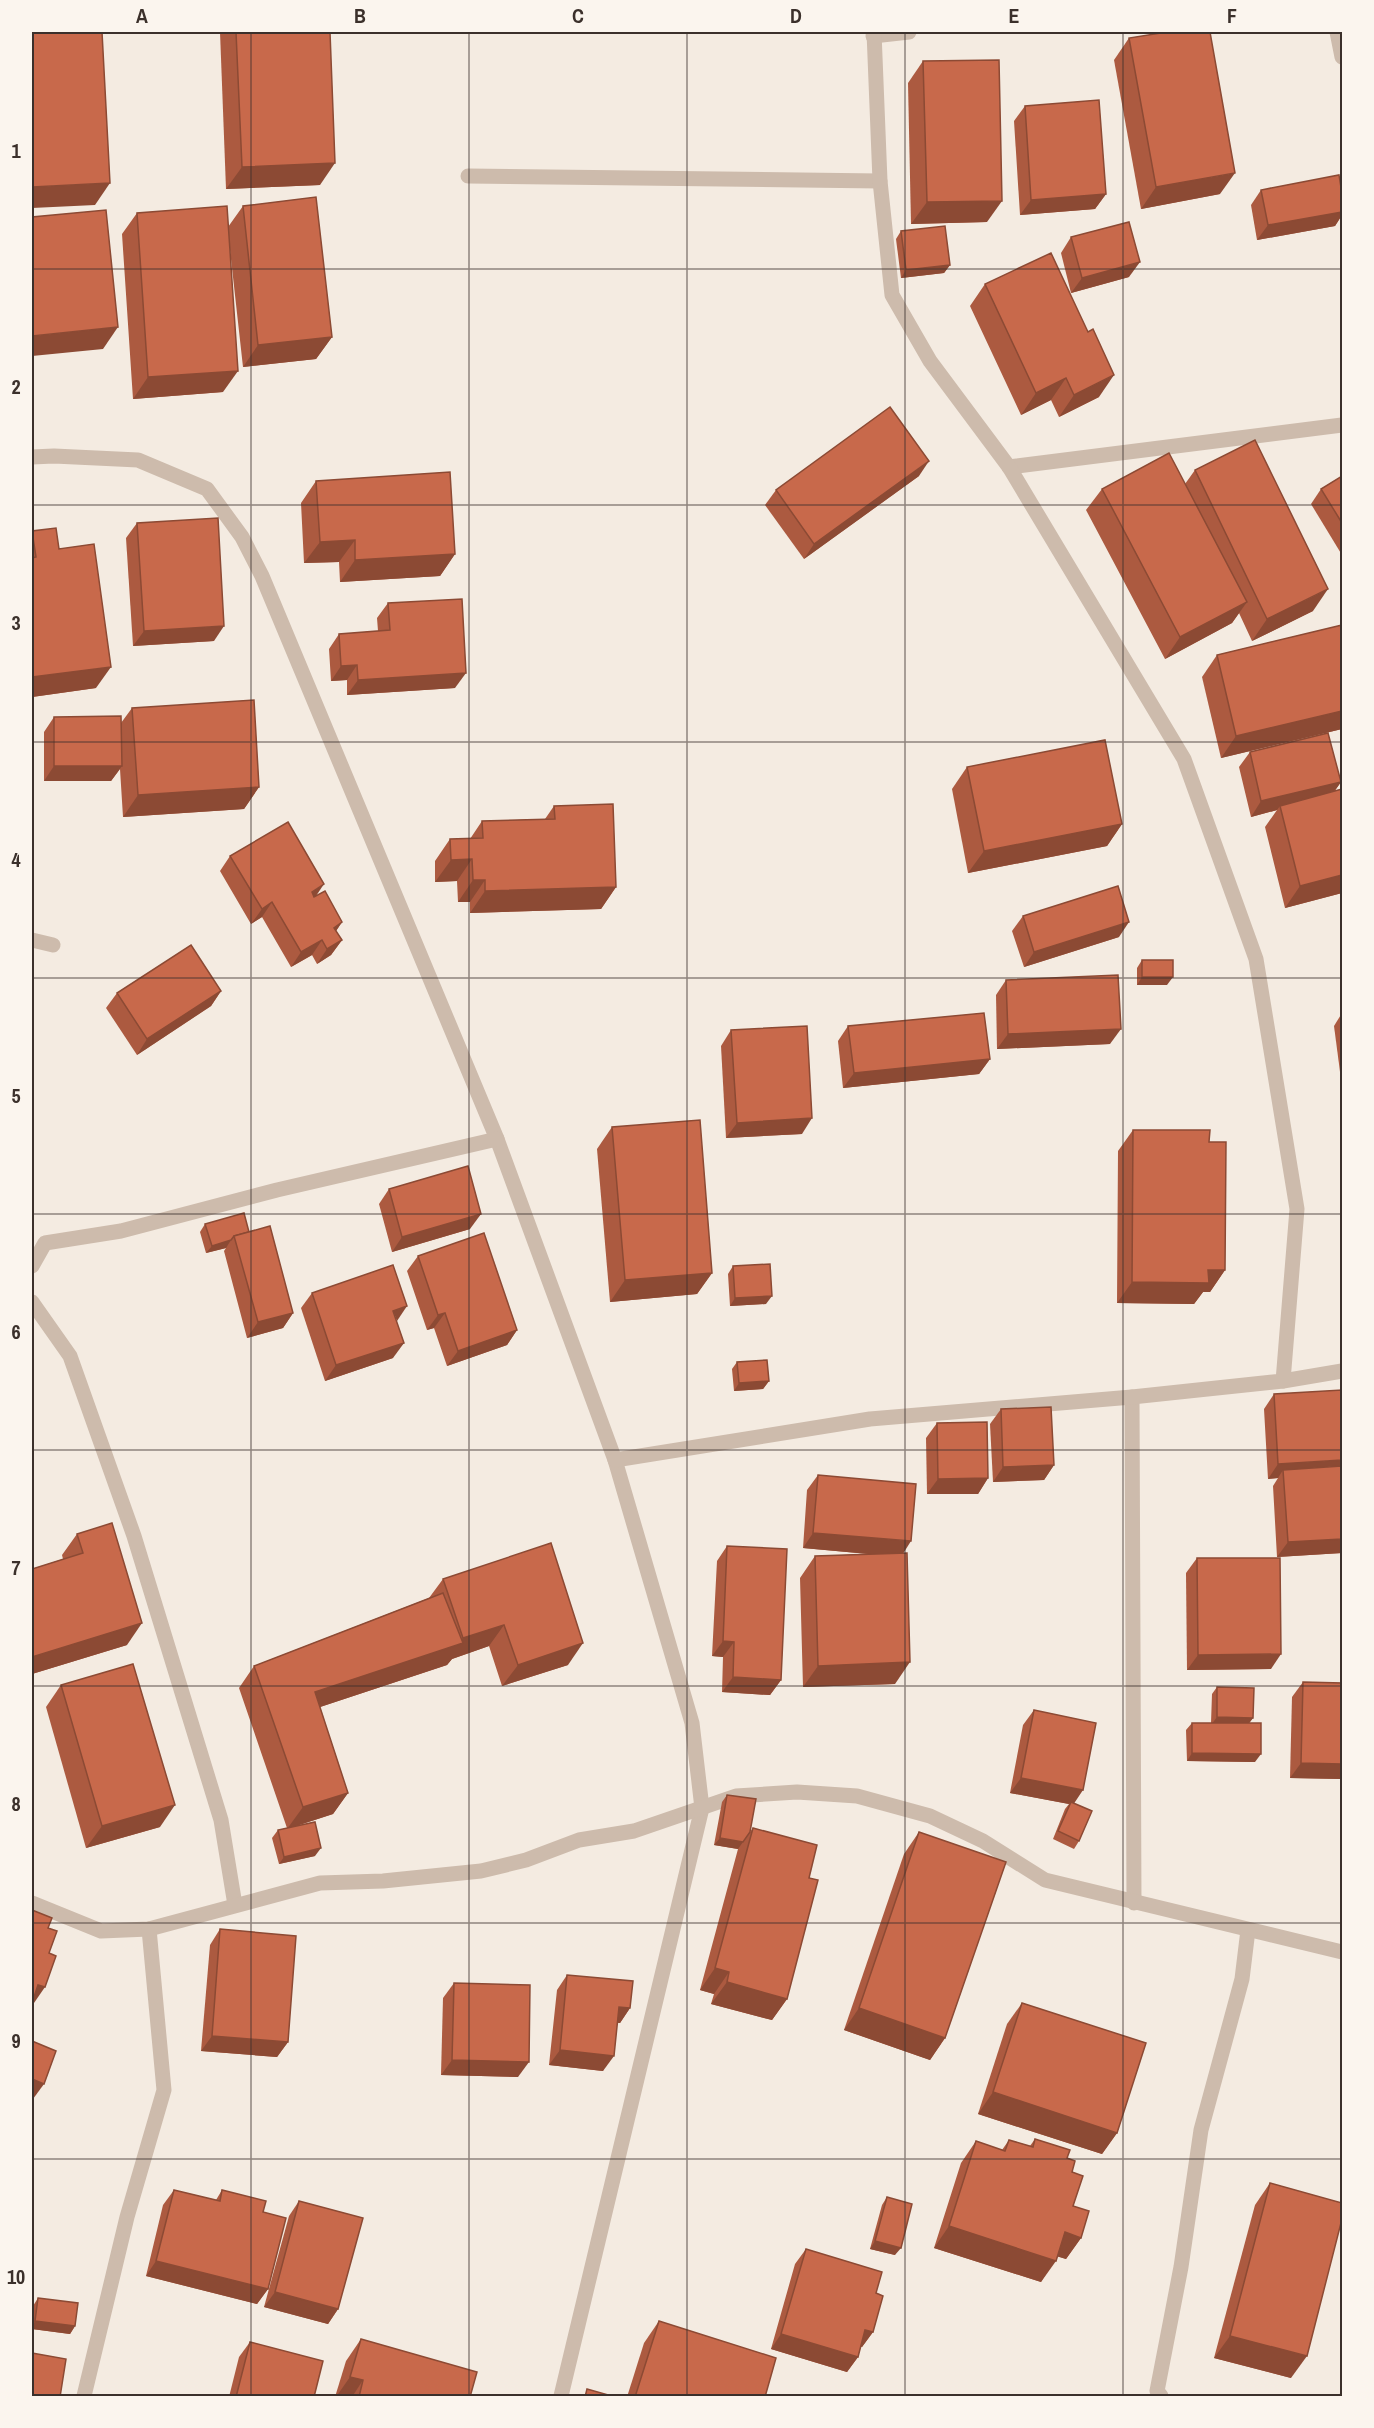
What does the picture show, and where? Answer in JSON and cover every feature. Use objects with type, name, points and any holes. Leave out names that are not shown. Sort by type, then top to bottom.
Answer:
[{"type":"street","points":[[909,32],[874,34],[880,181],[892,295],[930,361],[1009,467],[1184,759],[1256,959],[1297,1209],[1283,1381]]},
{"type":"street","points":[[1337,32],[1342,57]]},
{"type":"street","points":[[468,176],[880,181]]},
{"type":"street","points":[[1009,467],[1342,425]]},
{"type":"street","points":[[32,457],[138,460],[207,489],[242,537],[262,576],[497,1139],[615,1460],[692,1723],[702,1808],[561,2397]]},
{"type":"street","points":[[32,940],[52,945]]},
{"type":"street","points":[[32,1266],[45,1243],[121,1231],[277,1190],[497,1139]]},
{"type":"street","points":[[32,1302],[70,1356],[134,1536],[221,1820],[235,1905]]},
{"type":"street","points":[[615,1460],[870,1419],[1132,1397],[1283,1381],[1342,1371]]},
{"type":"street","points":[[1132,1397],[1134,1903]]},
{"type":"street","points":[[32,1903],[101,1931],[149,1929],[320,1883],[383,1881],[481,1871],[526,1860],[579,1840],[634,1831],[736,1796],[797,1792],[857,1796],[930,1816],[983,1841],[1045,1880],[1342,1952]]},
{"type":"street","points":[[84,2397],[127,2217],[164,2090],[149,1929]]},
{"type":"street","points":[[1161,2397],[1157,2391],[1181,2267],[1201,2130],[1242,1979],[1248,1930]]},
{"type":"building","points":[[32,32],[102,32],[110,183],[32,187]]},
{"type":"building","points":[[236,32],[330,32],[335,163],[242,167]]},
{"type":"building","points":[[1167,32],[1210,32],[1235,173],[1156,187],[1129,38]]},
{"type":"building","points":[[999,60],[1002,201],[927,202],[923,61]]},
{"type":"building","points":[[1099,100],[1106,194],[1031,200],[1025,106]]},
{"type":"building","points":[[1339,175],[1342,212],[1268,225],[1261,190]]},
{"type":"building","points":[[316,197],[332,337],[258,345],[243,206]]},
{"type":"building","points":[[227,206],[238,371],[148,377],[137,213]]},
{"type":"building","points":[[106,210],[118,327],[32,336],[32,217]]},
{"type":"building","points":[[1129,222],[1140,262],[1082,278],[1071,237]]},
{"type":"building","points":[[945,226],[950,265],[906,270],[901,231]]},
{"type":"building","points":[[1051,253],[1088,332],[1093,329],[1114,375],[1074,395],[1066,378],[1036,393],[985,284]]},
{"type":"building","points":[[890,407],[929,461],[814,544],[776,490]]},
{"type":"building","points":[[1255,440],[1328,589],[1267,619],[1195,470]]},
{"type":"building","points":[[1169,453],[1247,602],[1180,637],[1102,489]]},
{"type":"building","points":[[450,472],[455,554],[355,560],[355,540],[320,542],[316,481]]},
{"type":"building","points":[[1342,476],[1342,523],[1321,489]]},
{"type":"building","points":[[218,518],[224,626],[144,631],[137,523]]},
{"type":"building","points":[[56,528],[59,549],[94,544],[111,667],[32,677],[32,558],[36,557],[32,531]]},
{"type":"building","points":[[462,599],[466,673],[358,680],[357,665],[341,666],[339,634],[390,630],[388,603]]},
{"type":"building","points":[[1342,625],[1342,711],[1236,736],[1217,655]]},
{"type":"building","points":[[254,700],[259,787],[138,795],[132,708]]},
{"type":"building","points":[[121,716],[122,766],[54,766],[54,717]]},
{"type":"building","points":[[1328,733],[1341,782],[1261,801],[1250,752]]},
{"type":"building","points":[[1105,740],[1122,824],[984,851],[967,767]]},
{"type":"building","points":[[1342,789],[1342,875],[1300,886],[1280,806]]},
{"type":"building","points":[[613,804],[616,887],[485,891],[485,880],[473,880],[472,859],[451,860],[450,839],[483,838],[482,821],[555,819],[554,806]]},
{"type":"building","points":[[288,822],[324,884],[312,892],[314,897],[325,891],[342,922],[334,928],[342,940],[327,949],[322,940],[301,952],[272,902],[262,909],[230,856]]},
{"type":"building","points":[[1118,886],[1129,922],[1034,952],[1023,916]]},
{"type":"building","points":[[191,945],[221,991],[147,1039],[117,993]]},
{"type":"building","points":[[1142,960],[1173,960],[1173,977],[1142,977]]},
{"type":"building","points":[[1118,975],[1121,1029],[1008,1034],[1006,980]]},
{"type":"building","points":[[984,1013],[990,1059],[854,1073],[848,1026]]},
{"type":"building","points":[[807,1026],[812,1118],[737,1123],[731,1030]]},
{"type":"building","points":[[700,1120],[712,1273],[625,1280],[612,1127]]},
{"type":"building","points":[[1133,1130],[1210,1130],[1209,1142],[1226,1142],[1225,1270],[1208,1270],[1209,1283],[1132,1282]]},
{"type":"building","points":[[468,1166],[481,1214],[402,1237],[389,1189]]},
{"type":"building","points":[[244,1213],[249,1232],[212,1246],[205,1224]]},
{"type":"building","points":[[270,1226],[293,1313],[258,1322],[234,1236]]},
{"type":"building","points":[[484,1233],[517,1330],[458,1351],[445,1313],[438,1315],[418,1256]]},
{"type":"building","points":[[770,1264],[772,1296],[735,1298],[733,1266]]},
{"type":"building","points":[[393,1265],[407,1306],[393,1311],[404,1343],[336,1365],[312,1293]]},
{"type":"building","points":[[767,1360],[769,1381],[739,1383],[737,1362]]},
{"type":"building","points":[[1342,1390],[1342,1460],[1278,1464],[1274,1394]]},
{"type":"building","points":[[1051,1407],[1054,1465],[1003,1467],[1001,1409]]},
{"type":"building","points":[[987,1422],[988,1478],[938,1479],[937,1423]]},
{"type":"building","points":[[1342,1466],[1342,1539],[1288,1542],[1283,1470]]},
{"type":"building","points":[[818,1475],[916,1484],[911,1541],[813,1533]]},
{"type":"building","points":[[112,1523],[142,1623],[32,1657],[32,1569],[83,1553],[77,1534]]},
{"type":"building","points":[[551,1543],[583,1643],[518,1665],[504,1625],[463,1638],[443,1579]]},
{"type":"building","points":[[727,1546],[787,1549],[781,1680],[733,1677],[734,1642],[723,1641]]},
{"type":"building","points":[[907,1553],[910,1662],[818,1666],[815,1556]]},
{"type":"building","points":[[1197,1558],[1280,1558],[1281,1654],[1198,1655]]},
{"type":"building","points":[[443,1593],[463,1643],[315,1692],[348,1793],[303,1807],[254,1666]]},
{"type":"building","points":[[133,1664],[175,1805],[102,1826],[61,1685]]},
{"type":"building","points":[[1303,1682],[1342,1683],[1342,1764],[1301,1763]]},
{"type":"building","points":[[1217,1687],[1254,1688],[1253,1718],[1217,1717]]},
{"type":"building","points":[[1034,1710],[1096,1723],[1083,1790],[1021,1778]]},
{"type":"building","points":[[1192,1723],[1261,1723],[1261,1754],[1192,1753]]},
{"type":"building","points":[[727,1795],[756,1799],[750,1832],[743,1842],[720,1838]]},
{"type":"building","points":[[1071,1802],[1092,1811],[1079,1841],[1058,1831]]},
{"type":"building","points":[[315,1822],[321,1848],[284,1857],[278,1830]]},
{"type":"building","points":[[753,1828],[817,1845],[809,1878],[818,1880],[787,1999],[727,1982],[729,1972],[715,1968]]},
{"type":"building","points":[[919,1832],[1006,1862],[945,2038],[859,2008]]},
{"type":"building","points":[[32,1910],[52,1918],[48,1928],[57,1931],[49,1953],[56,1956],[45,1987],[38,1985],[32,2003]]},
{"type":"building","points":[[220,1929],[296,1936],[288,2042],[212,2036]]},
{"type":"building","points":[[567,1975],[633,1981],[630,2008],[619,2007],[614,2056],[560,2050]]},
{"type":"building","points":[[454,1983],[530,1985],[529,2062],[452,2060]]},
{"type":"building","points":[[1022,2003],[1146,2043],[1117,2133],[993,2092]]},
{"type":"building","points":[[32,2041],[56,2051],[44,2084],[32,2079]]},
{"type":"building","points":[[1035,2139],[1070,2150],[1067,2158],[1075,2161],[1072,2172],[1083,2176],[1073,2206],[1089,2211],[1081,2238],[1065,2232],[1056,2261],[949,2226],[976,2141],[1005,2151],[1009,2140],[1033,2147]]},
{"type":"building","points":[[1270,2183],[1342,2203],[1342,2219],[1307,2356],[1230,2336]]},
{"type":"building","points":[[174,2190],[220,2201],[222,2190],[266,2201],[263,2212],[286,2218],[268,2289],[156,2261]]},
{"type":"building","points":[[887,2197],[912,2204],[901,2248],[875,2241]]},
{"type":"building","points":[[299,2201],[363,2218],[338,2309],[275,2292]]},
{"type":"building","points":[[806,2249],[882,2272],[876,2293],[883,2296],[873,2332],[865,2330],[858,2357],[781,2334]]},
{"type":"building","points":[[38,2298],[78,2303],[75,2326],[35,2321]]},
{"type":"building","points":[[659,2321],[776,2358],[765,2397],[635,2397]]},
{"type":"building","points":[[361,2339],[477,2372],[470,2397],[359,2397],[363,2380],[350,2377]]},
{"type":"building","points":[[250,2342],[323,2361],[314,2397],[236,2397]]},
{"type":"building","points":[[32,2353],[66,2359],[60,2397],[32,2395]]},
{"type":"building","points":[[587,2389],[612,2396],[612,2397],[585,2397]]}]
